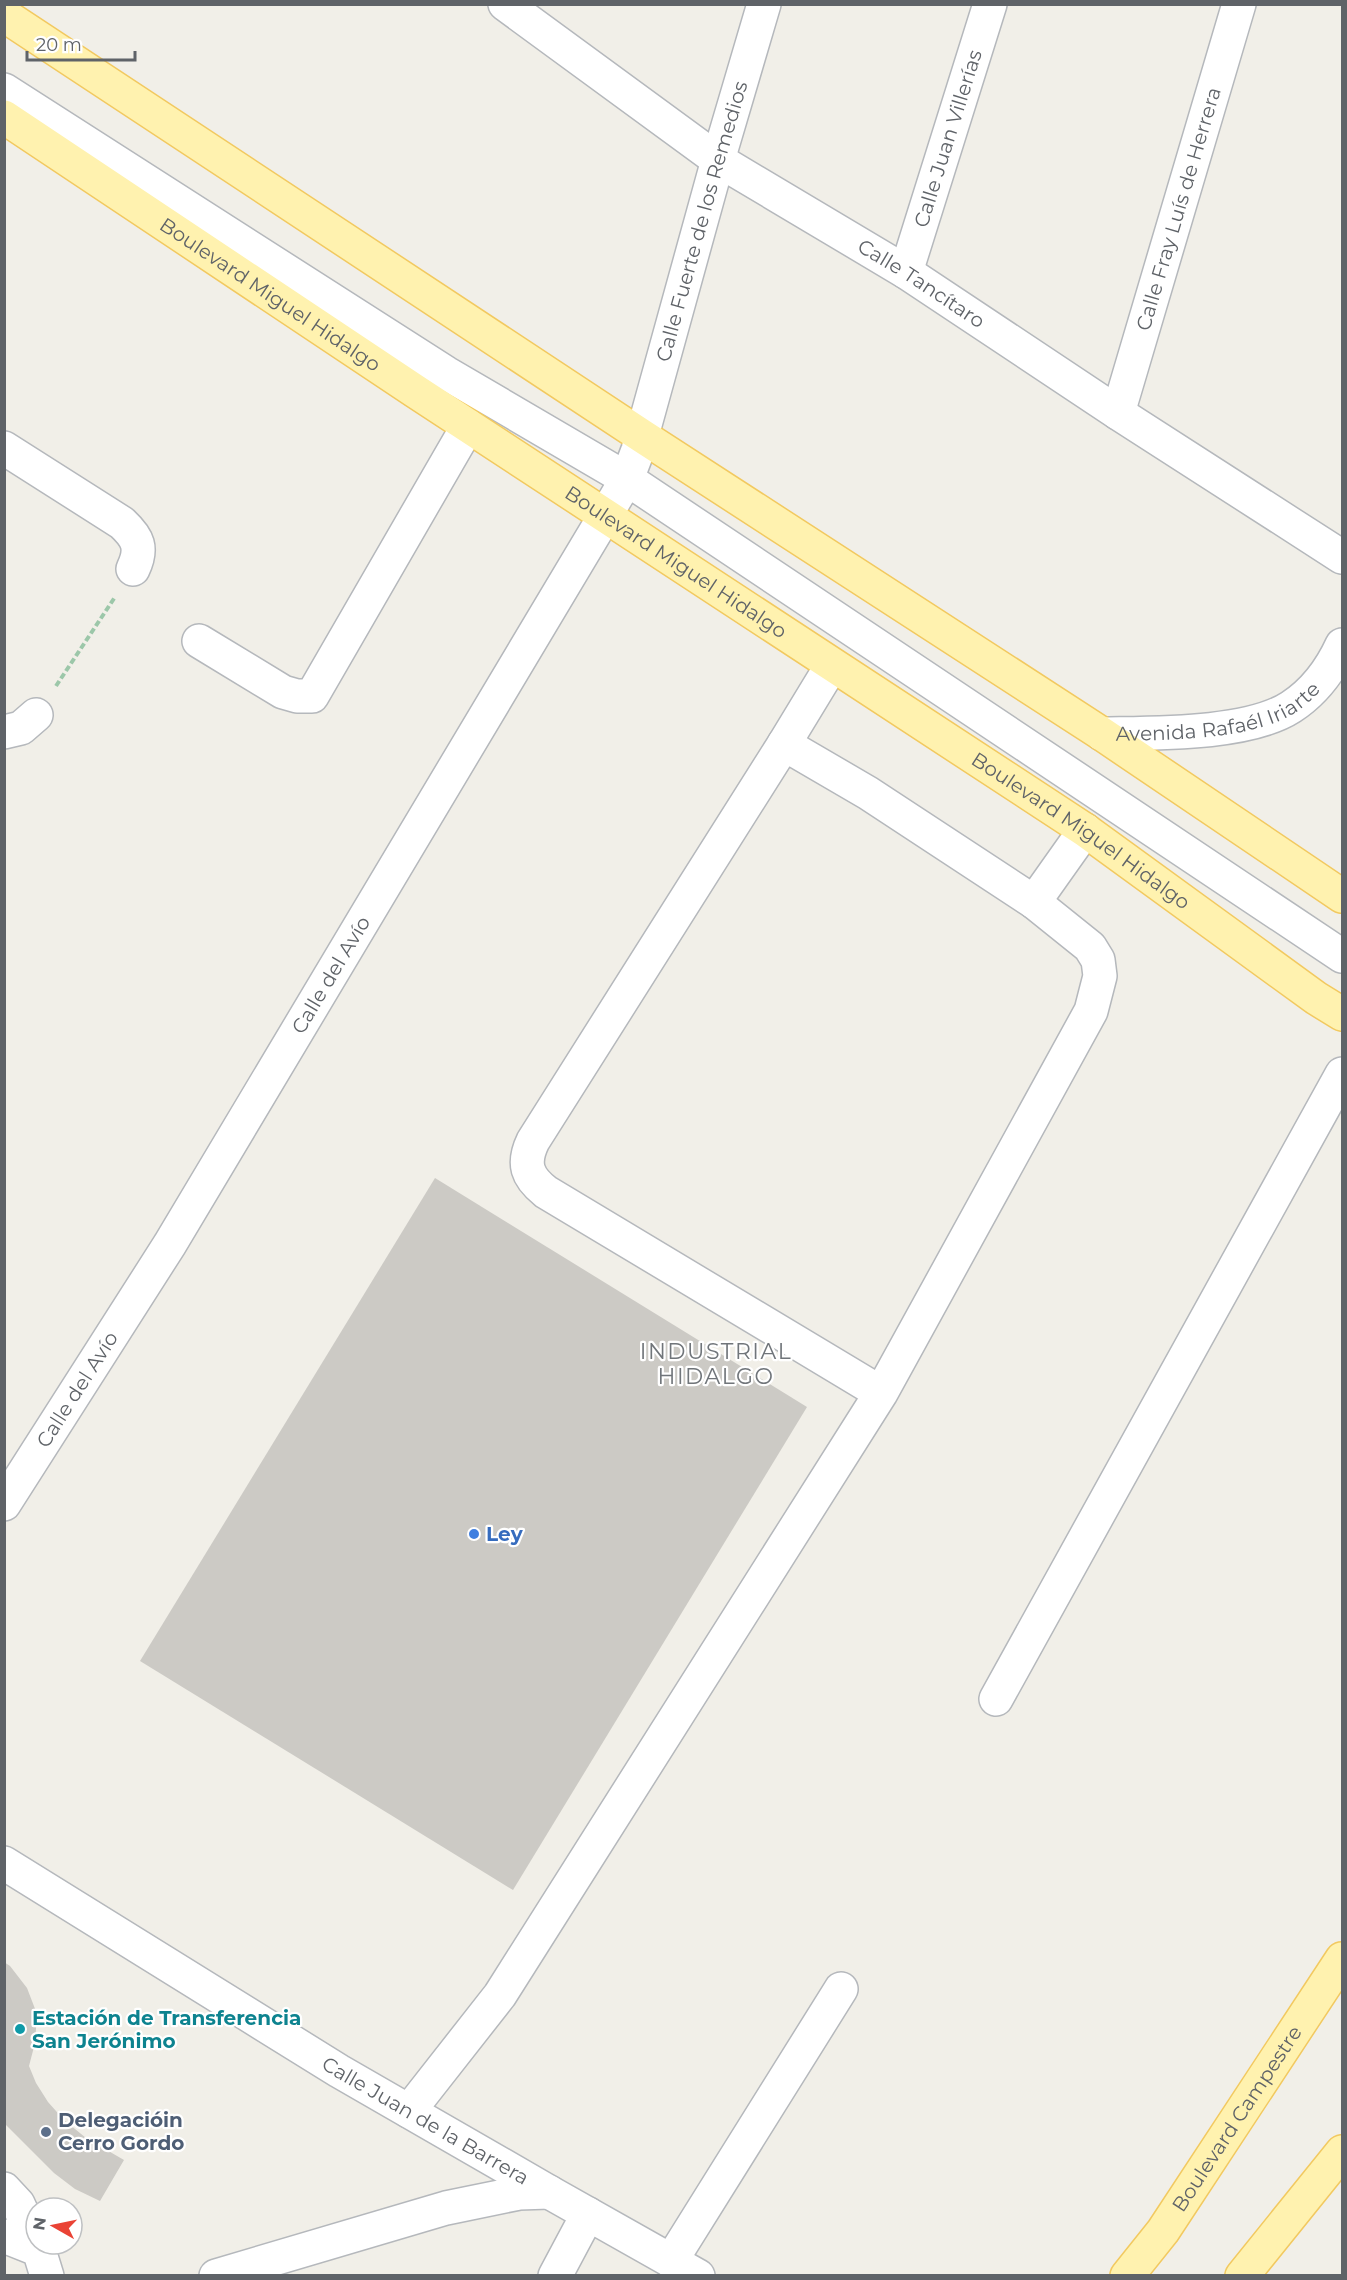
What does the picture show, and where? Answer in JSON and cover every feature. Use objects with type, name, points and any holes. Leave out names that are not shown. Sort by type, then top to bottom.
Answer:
[{"type":"main road","points":[[4,15],[636,455],[1102,734],[1342,896]]},
{"type":"main road","name":"Boulevard Miguel Hidalgo","points":[[4,117],[604,516],[1085,830],[1316,998],[1342,1014]]},
{"type":"main road","name":"Boulevard Campestre","points":[[1127,2276],[1163,2231],[1342,1959]]},
{"type":"main road","points":[[1242,2276],[1342,2152]]},
{"type":"street","name":"Calle Fuerte de los Remedios","points":[[636,455],[764,4]]},
{"type":"street","name":"Calle Juan Villerías","points":[[906,272],[990,4]]},
{"type":"street","name":"Calle Fray Luís de Herrera","points":[[1118,413],[1239,4]]},
{"type":"street","name":"Calle Tancítaro","points":[[506,5],[718,160],[906,272],[1118,413],[1342,557]]},
{"type":"street","points":[[4,34],[636,455],[1342,912]]},
{"type":"street","points":[[4,90],[446,373],[636,455],[1342,956]]},
{"type":"street","points":[[199,641],[283,692],[297,696],[312,696],[468,426]]},
{"type":"street","points":[[4,448],[122,523],[134,534],[139,557],[133,569]]},
{"type":"street","name":"Calle del Avío","points":[[4,1504],[170,1244],[604,516],[636,455]]},
{"type":"street","name":"Avenida Rafaél Iriarte","points":[[1102,734],[1179,733],[1268,718],[1290,708],[1310,693],[1333,665],[1342,645]]},
{"type":"street","points":[[832,665],[526,1155],[532,1182],[546,1192],[881,1393]]},
{"type":"street","points":[[4,732],[21,728],[36,715]]},
{"type":"street","points":[[409,2111],[500,1995],[881,1393],[1091,1011],[1098,990],[1100,976],[1098,960],[1090,947],[1034,902],[868,793],[784,744]]},
{"type":"street","points":[[1034,902],[1085,830]]},
{"type":"street","points":[[996,1700],[1342,1074]]},
{"type":"street","name":"Calle Juan de la Barrera","points":[[4,1863],[339,2071],[685,2268]]},
{"type":"street","points":[[685,2268],[841,1989]]},
{"type":"street","points":[[4,2189],[18,2204],[24,2217]]},
{"type":"street","points":[[216,2276],[446,2208],[519,2193],[549,2192]]},
{"type":"street","points":[[555,2276],[588,2214]]},
{"type":"street","points":[[4,2235],[24,2245]]},
{"type":"path","points":[[36,715],[133,569]]},
{"type":"building","name":"Ley","points":[[435,1178],[807,1407],[513,1890],[140,1661]]},
{"type":"building","name":"Delegacióin Cerro Gordo","points":[[4,1962],[10,1966],[27,1988],[37,2014],[35,2043],[29,2066],[36,2083],[48,2102],[64,2120],[86,2138],[124,2160],[100,2201],[75,2189],[54,2173],[4,2123]]},
{"type":"place","name":"Ley","points":[[474,1534]]},
{"type":"place","name":"Estación de Transferencia San Jerónimo","points":[[20,2029]]},
{"type":"place","name":"Delegacióin Cerro Gordo","points":[[46,2132]]},
{"type":"district","name":"INDUSTRIAL HIDALGO","points":[[716,1364]]}]
